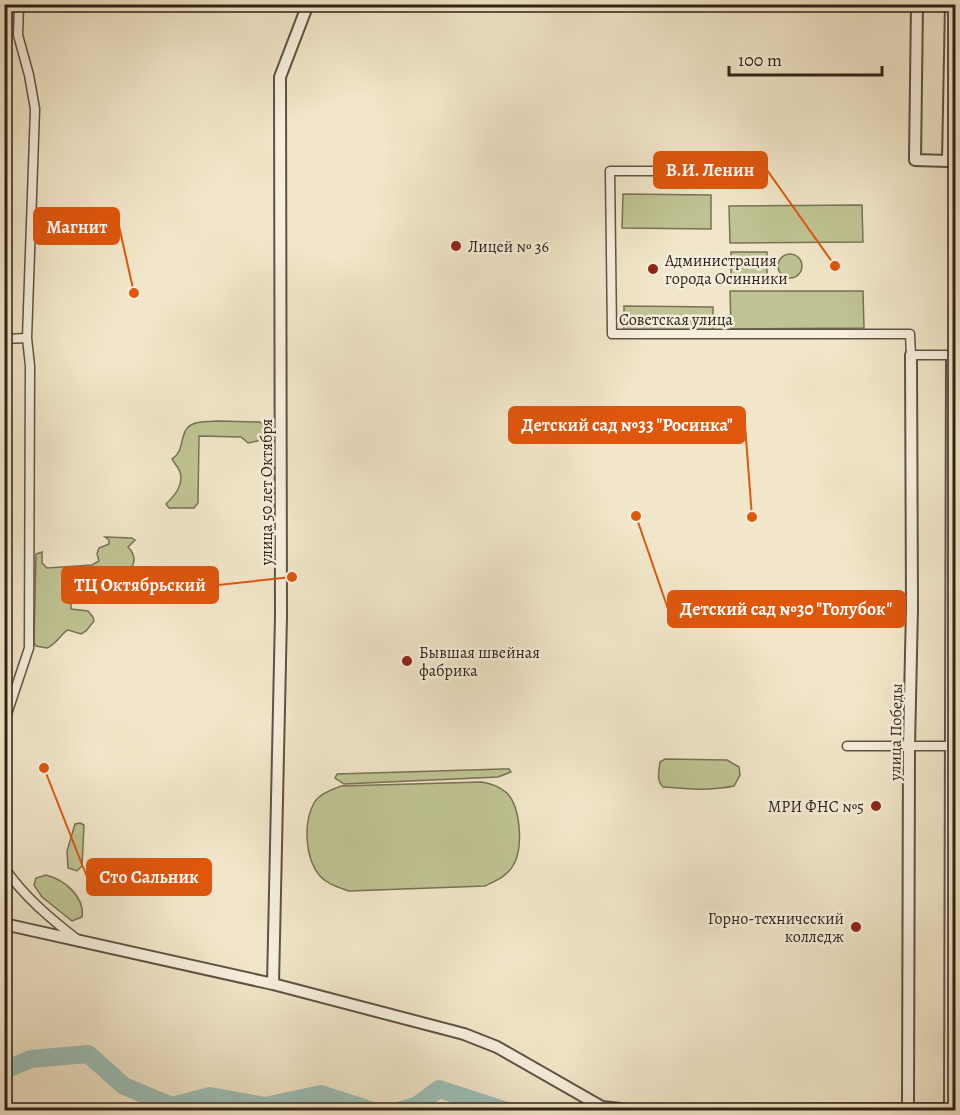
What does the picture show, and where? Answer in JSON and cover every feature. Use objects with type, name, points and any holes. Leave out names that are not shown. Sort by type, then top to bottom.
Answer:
[{"type":"street","points":[[4,731],[7,714],[29,648],[30,366],[27,338],[35,109],[18,34],[19,4]]},
{"type":"street","name":"улица 50 лет Октября","points":[[273,984],[281,616],[280,77],[308,4]]},
{"type":"street","points":[[917,4],[915,160],[948,161],[951,4]]},
{"type":"street","name":"Советская улица","points":[[718,171],[609,171],[612,334],[910,334],[911,355]]},
{"type":"street","points":[[4,339],[27,338]]},
{"type":"street","points":[[648,1110],[952,1109],[954,355],[911,355]]},
{"type":"street","name":"улица Победы","points":[[908,1109],[909,746],[912,608],[911,355]]},
{"type":"street","points":[[847,746],[953,746]]},
{"type":"street","points":[[4,867],[11,878],[52,920],[81,942]]},
{"type":"street","points":[[4,924],[273,984],[464,1034],[497,1047],[602,1107],[629,1110]]},
{"type":"green space","points":[[623,194],[711,195],[711,229],[622,228]]},
{"type":"green space","points":[[862,205],[863,242],[730,243],[729,206]]},
{"type":"green space","points":[[731,252],[767,252],[767,279],[731,280]]},
{"type":"green space","points":[[790,254],[799,257],[802,266],[799,275],[790,278],[781,275],[778,266],[781,257]]},
{"type":"green space","points":[[730,291],[863,291],[864,328],[731,329]]},
{"type":"green space","points":[[624,306],[713,307],[713,331],[624,331]]},
{"type":"green space","points":[[260,422],[263,425],[262,440],[248,443],[241,437],[199,436],[198,503],[194,508],[169,508],[166,504],[175,494],[181,482],[179,470],[172,459],[179,451],[185,431],[196,423]]},
{"type":"green space","points":[[105,537],[135,540],[128,547],[133,555],[134,563],[125,578],[71,578],[71,609],[88,611],[94,621],[81,634],[68,630],[47,648],[36,646],[34,642],[36,554],[42,552],[42,563],[47,568],[92,565],[99,561],[97,554],[99,548],[109,544],[109,540]]},
{"type":"green space","points":[[665,759],[727,760],[739,767],[740,775],[734,786],[725,788],[663,787],[659,781],[659,772],[660,762]]},
{"type":"green space","points":[[509,769],[511,772],[498,777],[344,784],[335,778],[337,774]]},
{"type":"green space","points":[[482,782],[498,787],[507,793],[518,818],[517,857],[505,875],[493,882],[485,886],[349,891],[326,881],[315,869],[307,841],[308,820],[314,803],[326,793],[341,786]]},
{"type":"green space","points":[[75,824],[84,825],[82,866],[77,871],[68,868],[67,851]]},
{"type":"green space","points":[[46,875],[67,885],[72,890],[80,903],[82,917],[72,921],[42,897],[34,885],[36,878]]},
{"type":"waterway","points":[[4,1070],[31,1059],[88,1054],[124,1086],[172,1106],[210,1096],[265,1106],[321,1094],[370,1110]]},
{"type":"waterway","points":[[401,1110],[416,1106],[439,1089],[504,1110]]},
{"type":"place","name":"Лицей № 36","points":[[456,246]]},
{"type":"place","name":"В.И. Ленин","points":[[835,266]]},
{"type":"place","name":"Администрация города Осинники","points":[[653,269]]},
{"type":"place","name":"Магнит","points":[[134,293]]},
{"type":"place","name":"Детский сад №30 \"Голубок\"","points":[[636,516]]},
{"type":"place","name":"Детский сад №33 \"Росинка\"","points":[[752,517]]},
{"type":"place","name":"ТЦ Октябрьский","points":[[292,577]]},
{"type":"place","name":"Бывшая швейная фабрика","points":[[407,661]]},
{"type":"place","name":"Сто Сальник","points":[[44,768]]},
{"type":"place","name":"МРИ ФНС №5","points":[[876,806]]},
{"type":"place","name":"Горно-технический колледж","points":[[856,927]]}]
